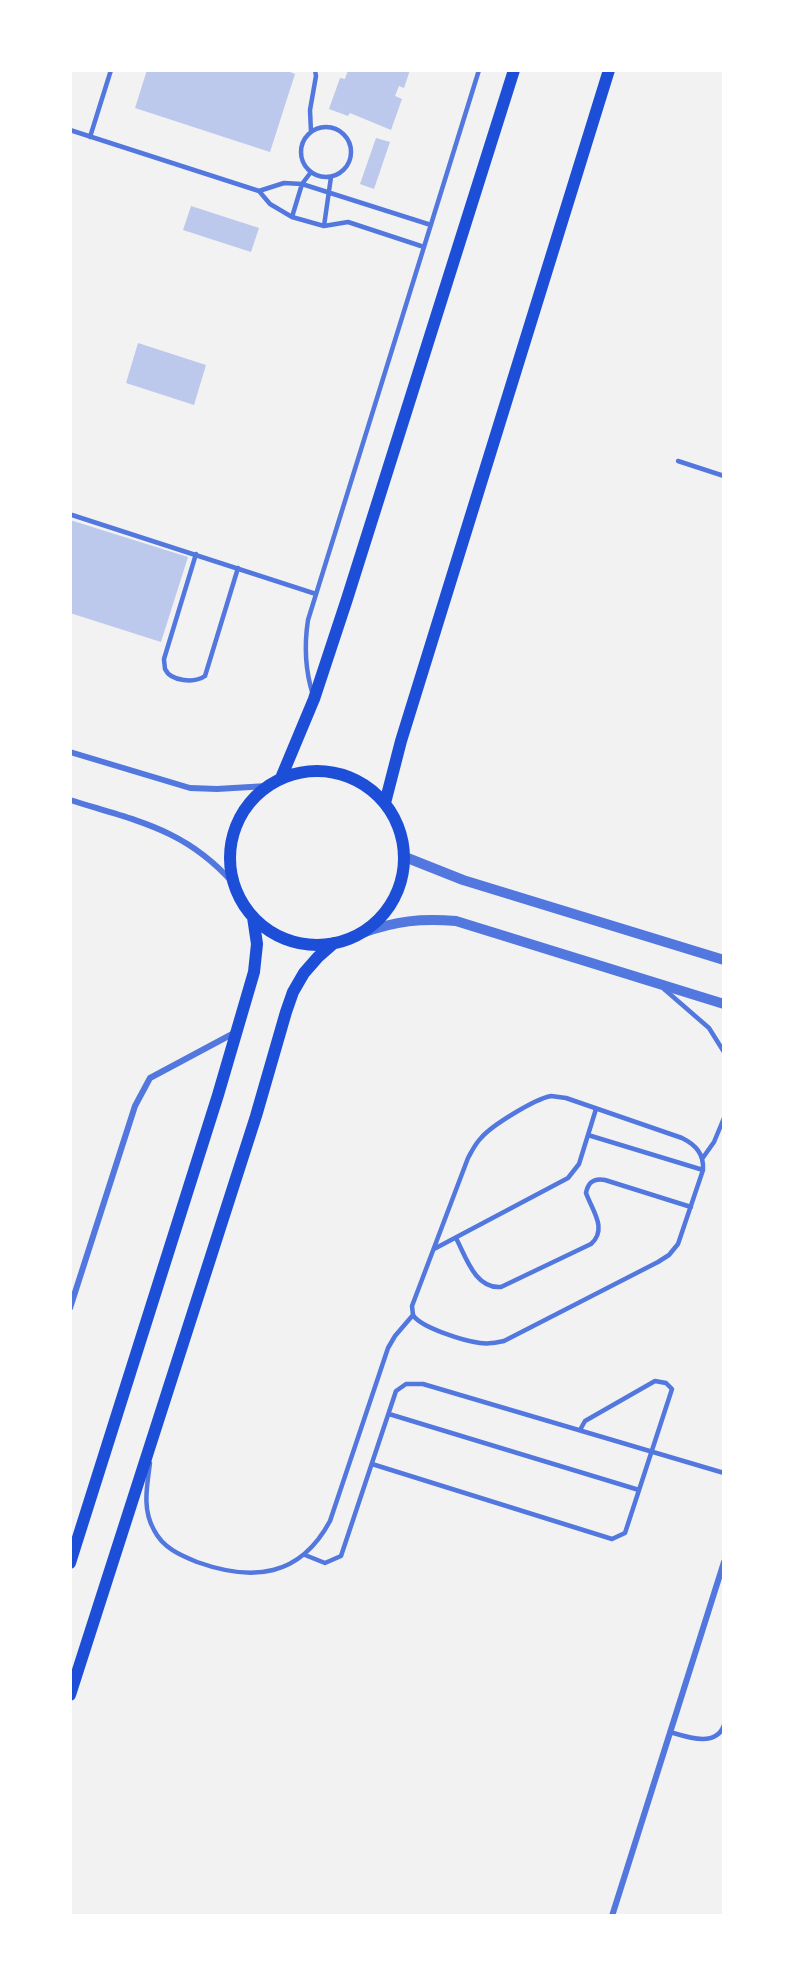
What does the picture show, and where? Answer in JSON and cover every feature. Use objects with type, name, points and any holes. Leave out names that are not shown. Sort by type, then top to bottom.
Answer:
[{"type":"main road","points":[[281,778],[314,699],[514,70]]},
{"type":"main road","points":[[386,803],[401,741],[609,70]]},
{"type":"main road","points":[[303,771],[326,771],[349,776],[369,787],[386,803],[396,819],[405,857],[402,880],[394,901],[380,919],[362,933],[334,943],[316,945],[299,943],[282,937],[266,929],[253,917],[234,884],[230,866],[230,847],[234,829],[248,805],[267,786],[281,778],[303,771]]},
{"type":"main road","points":[[70,1563],[254,972],[256,930],[253,917]]},
{"type":"main road","points":[[70,1695],[252,1128],[293,992],[303,973],[334,943]]},
{"type":"street","points":[[70,752],[190,788],[267,786]]},
{"type":"street","points":[[70,800],[170,833],[205,855],[234,884]]},
{"type":"street","points":[[405,857],[472,882],[723,960]]},
{"type":"street","points":[[362,933],[408,920],[456,921],[723,1004]]},
{"type":"street","points":[[70,1308],[135,1106],[150,1078],[237,1032]]},
{"type":"street","points":[[612,1916],[723,1562]]},
{"type":"lane","points":[[90,137],[111,70]]},
{"type":"lane","points":[[311,132],[310,110],[315,70]]},
{"type":"lane","points":[[314,699],[309,684],[305,652],[308,620],[479,70]]},
{"type":"lane","points":[[327,127],[335,129],[347,139],[351,155],[344,170],[331,177],[317,176],[311,172],[303,162],[301,154],[305,138],[311,132],[327,127]]},
{"type":"lane","points":[[70,130],[259,191],[270,204],[292,217],[324,226],[348,222],[424,247]]},
{"type":"lane","points":[[292,217],[302,184],[311,172]]},
{"type":"lane","points":[[324,226],[331,177]]},
{"type":"lane","points":[[259,191],[275,184],[302,184],[431,225]]},
{"type":"lane","points":[[678,461],[723,476]]},
{"type":"lane","points":[[72,515],[316,594]]},
{"type":"lane","points":[[196,554],[164,659],[165,669],[171,676],[191,681],[205,676],[238,568]]},
{"type":"lane","points":[[658,983],[709,1028],[723,1052]]},
{"type":"lane","points":[[152,1440],[146,1508],[154,1531],[172,1551],[208,1566],[246,1573],[280,1570],[304,1555],[324,1533],[330,1521],[388,1348],[413,1315],[414,1302],[468,1158],[482,1136],[544,1097],[558,1096],[682,1138],[697,1148],[702,1159],[703,1170],[681,1238],[669,1255],[504,1341],[489,1343],[472,1341],[423,1324],[413,1315]]},
{"type":"lane","points":[[434,1249],[568,1178],[579,1164],[596,1109]]},
{"type":"lane","points":[[702,1159],[714,1142],[723,1118]]},
{"type":"lane","points":[[588,1135],[703,1170]]},
{"type":"lane","points":[[456,1238],[478,1280],[490,1287],[501,1287],[595,1240],[599,1223],[586,1193],[590,1183],[594,1180],[605,1180],[691,1207]]},
{"type":"lane","points":[[372,1464],[612,1539],[625,1533],[672,1389],[666,1383],[656,1381],[585,1421],[580,1430]]},
{"type":"lane","points":[[304,1555],[325,1563],[341,1556],[396,1391],[406,1384],[423,1384],[723,1473]]},
{"type":"lane","points":[[389,1414],[639,1490]]},
{"type":"lane","points":[[716,1586],[723,1591]]},
{"type":"lane","points":[[670,1732],[695,1739],[711,1738],[722,1730],[723,1725]]},
{"type":"building","points":[[147,70],[285,70],[295,74],[270,152],[135,108]]},
{"type":"building","points":[[348,70],[410,70],[404,88],[399,86],[395,96],[402,99],[391,130],[350,113],[348,116],[329,109],[340,78],[345,79]]},
{"type":"building","points":[[376,138],[390,142],[374,189],[360,184]]},
{"type":"building","points":[[191,206],[259,228],[251,252],[183,230]]},
{"type":"building","points":[[138,343],[206,365],[194,405],[126,383]]},
{"type":"building","points":[[70,520],[188,557],[161,642],[70,613]]}]
